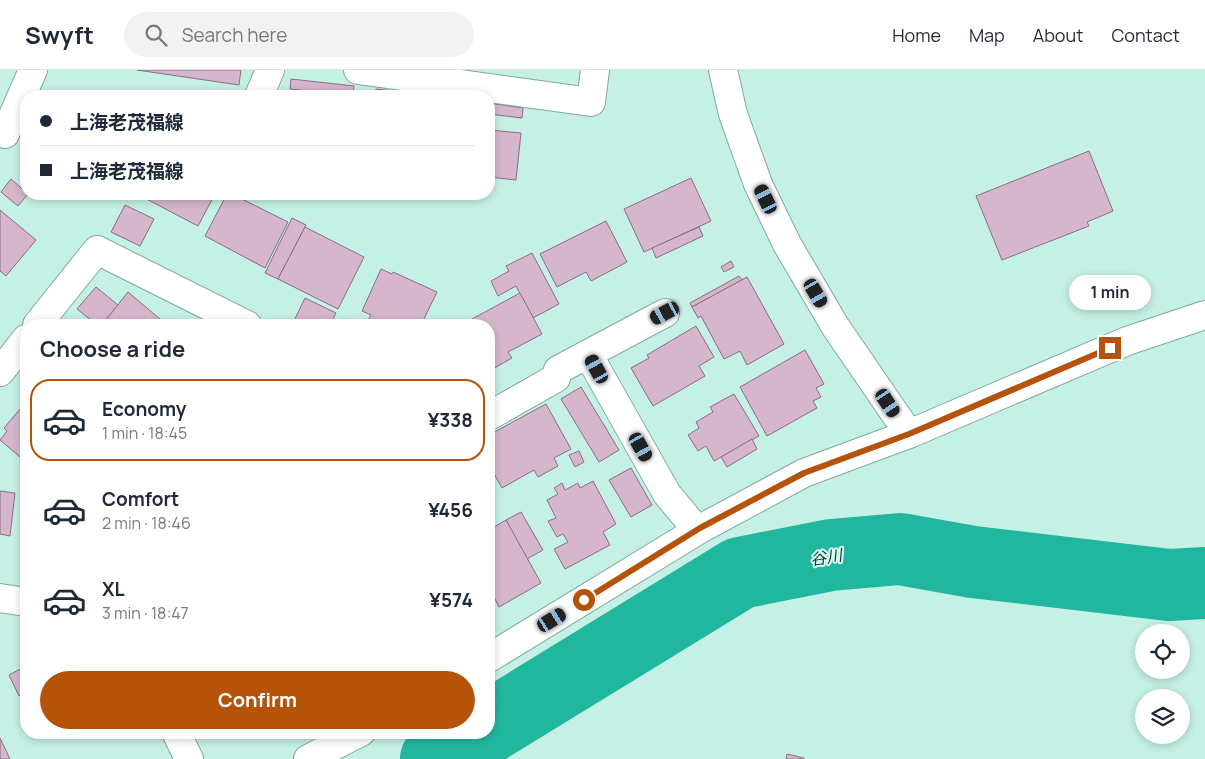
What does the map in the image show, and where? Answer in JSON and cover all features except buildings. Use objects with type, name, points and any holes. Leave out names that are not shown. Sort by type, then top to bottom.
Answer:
[{"type":"street","points":[[24,90],[33,70]]},
{"type":"street","points":[[262,90],[270,70]]},
{"type":"street","points":[[358,70],[591,102],[595,70]]},
{"type":"street","points":[[722,70],[733,114],[758,184],[787,244],[835,326],[909,434]]},
{"type":"street","points":[[5,134],[20,100]]},
{"type":"street","points":[[42,319],[96,250],[235,319]]},
{"type":"street","points":[[495,413],[556,378],[558,370],[665,313]]},
{"type":"street","points":[[495,654],[697,530],[804,473],[909,434],[1127,341],[1205,315]]},
{"type":"street","points":[[0,372],[20,347]]},
{"type":"street","points":[[588,354],[667,494],[697,530]]},
{"type":"street","points":[[0,598],[20,601]]},
{"type":"street","points":[[179,739],[189,759]]},
{"type":"street","points":[[308,759],[347,739]]},
{"type":"waterway","name":"谷川","points":[[495,723],[740,573],[831,555],[900,549],[973,562],[1169,585],[1205,583]]},
{"type":"waterway","name":"谷川","points":[[436,759],[469,739]]},
{"type":"route","points":[[584,600],[700,528],[804,473],[909,434],[1110,348]]}]
